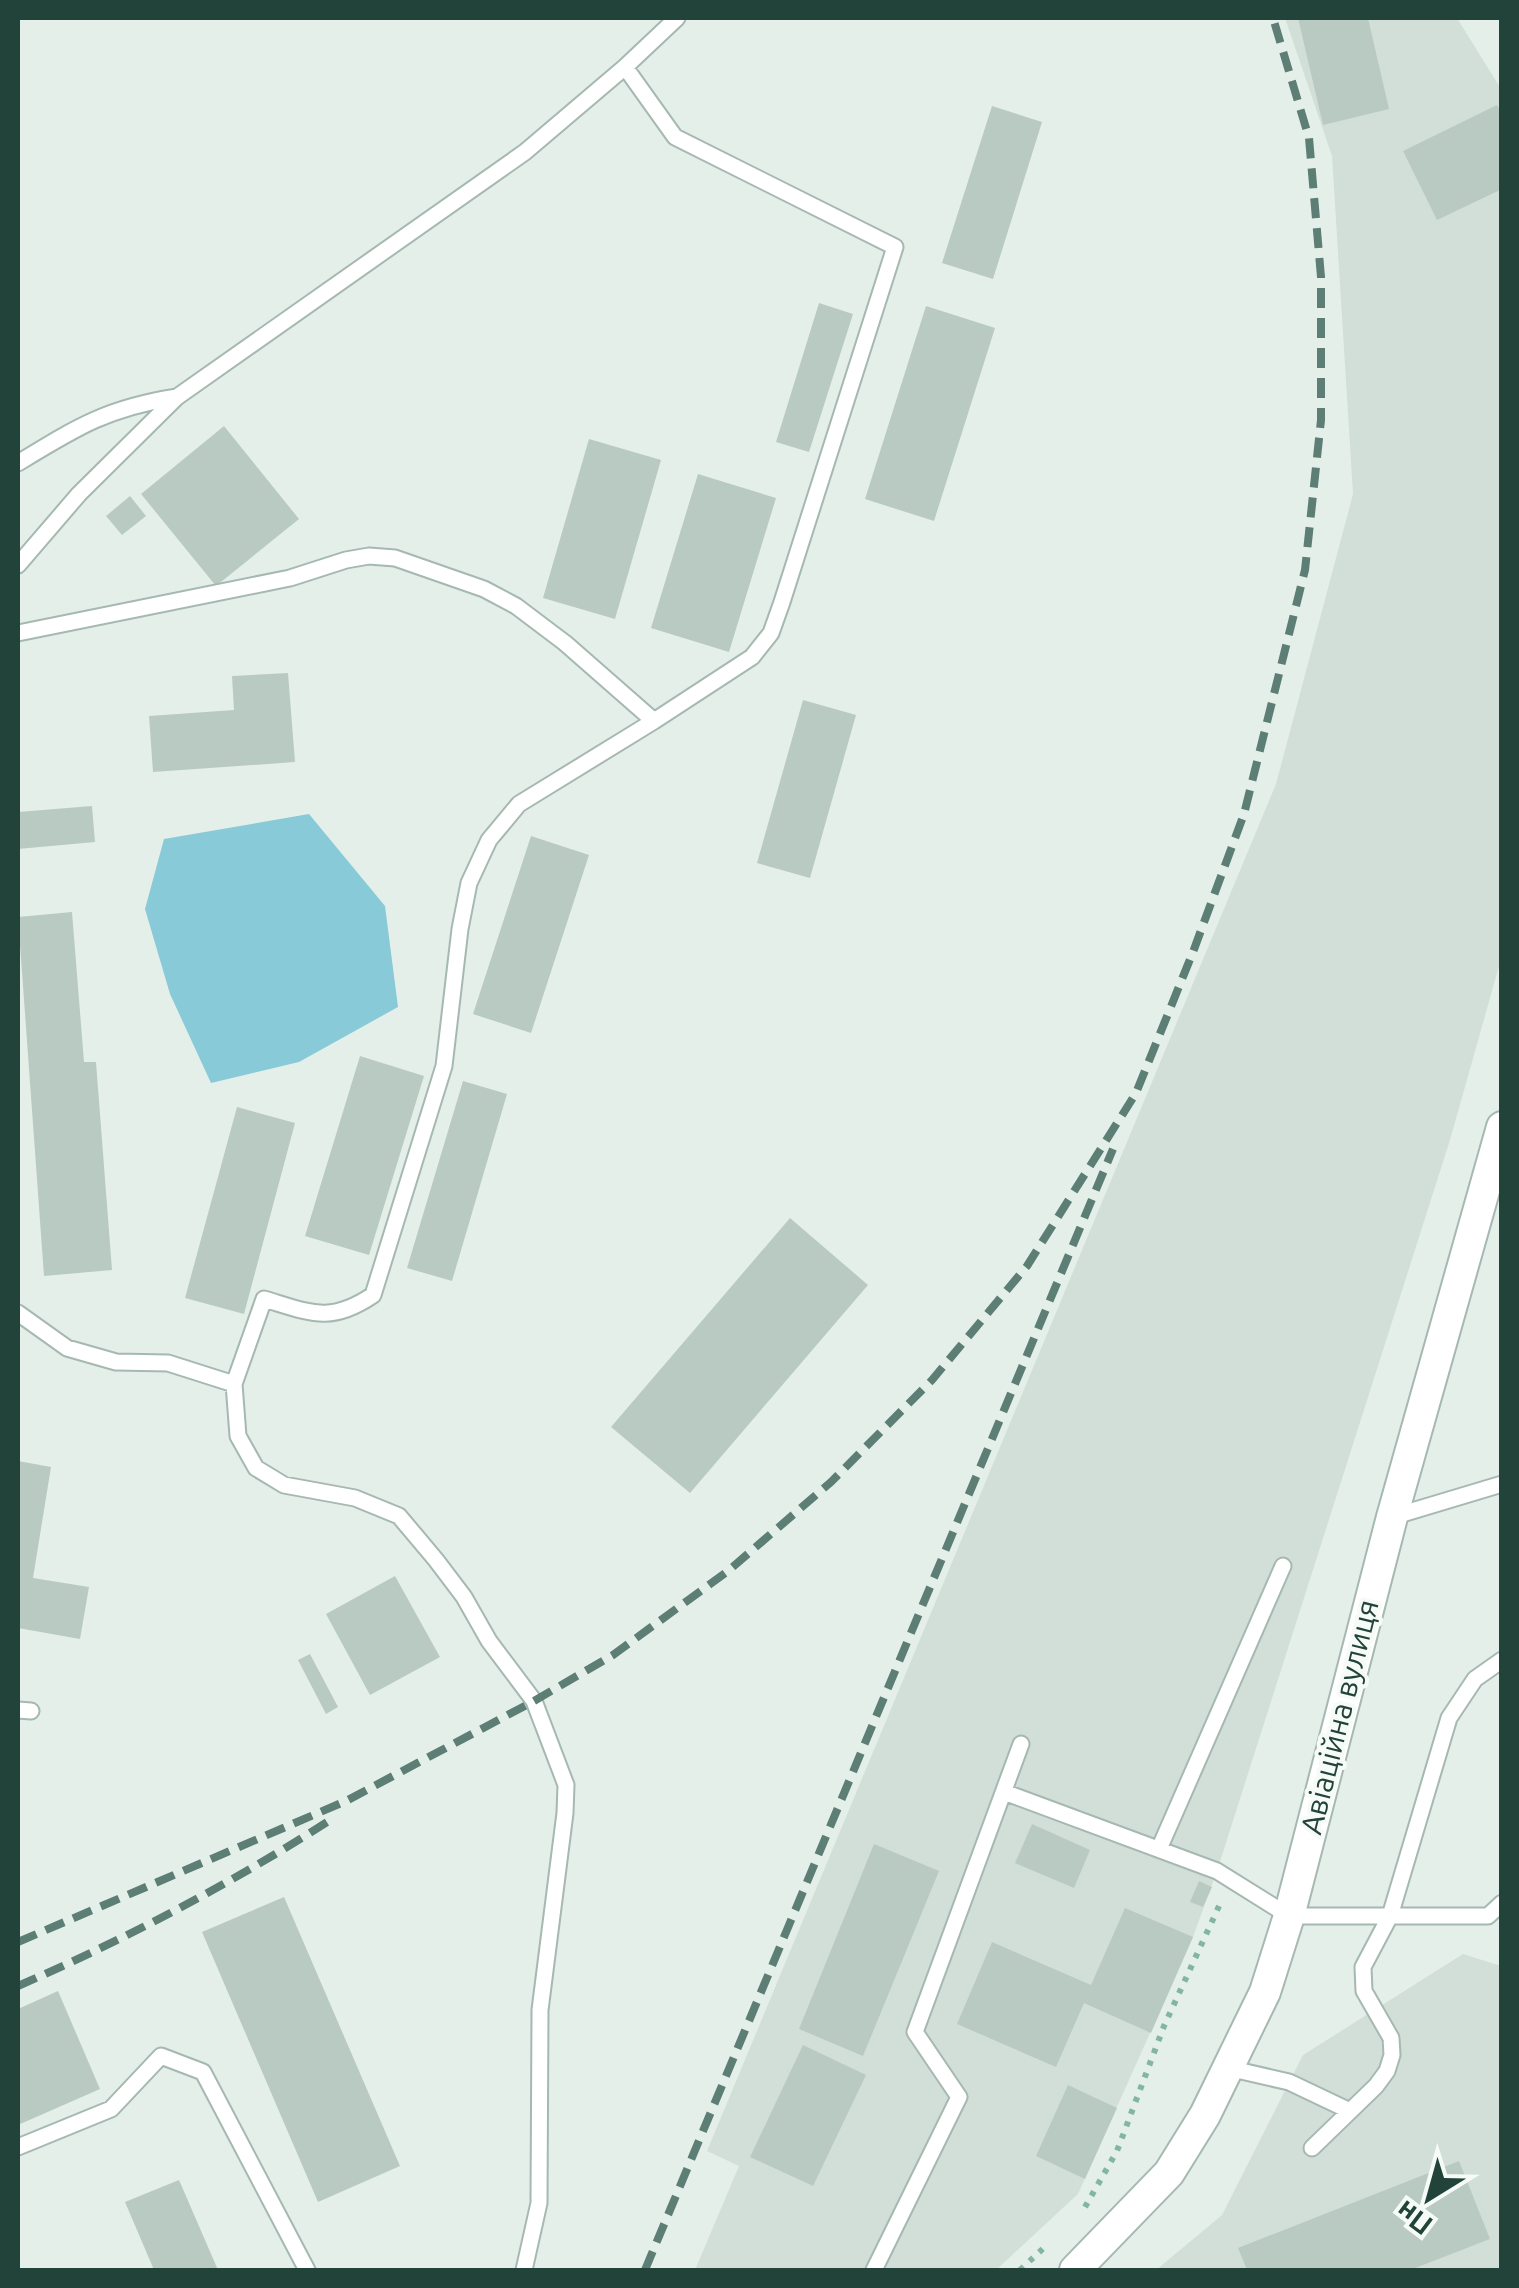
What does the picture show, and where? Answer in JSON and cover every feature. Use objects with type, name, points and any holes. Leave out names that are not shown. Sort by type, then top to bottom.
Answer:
[{"type":"street","name":"Авіаційна вулиця","points":[[1075,2270],[1170,2173],[1205,2115],[1265,1992],[1289,1916],[1392,1517],[1502,1127]]},
{"type":"lane","points":[[18,565],[79,494],[177,397],[524,152],[677,18]]},
{"type":"lane","points":[[524,2270],[539,2203],[540,2010],[566,1785],[534,1702],[424,1545],[399,1516],[355,1498],[284,1486],[256,1468],[238,1436],[234,1384],[264,1299],[317,1314],[350,1311],[373,1295],[444,1066],[469,883],[489,840],[519,804],[752,657],[772,633],[895,247],[675,138],[625,67]]},
{"type":"lane","points":[[18,464],[90,420],[136,404],[177,397]]},
{"type":"lane","points":[[18,632],[290,578],[346,560],[369,556],[395,558],[484,589],[516,606],[654,721]]},
{"type":"lane","points":[[18,1313],[67,1348],[116,1362],[168,1363],[234,1384]]},
{"type":"lane","points":[[1392,1517],[1502,1484]]},
{"type":"lane","points":[[1159,1849],[1283,1566]]},
{"type":"lane","points":[[1312,2148],[1376,2086],[1392,2055],[1391,2038],[1370,2005],[1362,1978],[1366,1956],[1390,1916],[1449,1718],[1475,1679],[1502,1660]]},
{"type":"lane","points":[[874,2270],[960,2096],[915,2032],[1021,1744]]},
{"type":"lane","points":[[1004,1792],[1217,1870],[1289,1916],[1488,1916],[1502,1903]]},
{"type":"lane","points":[[18,2148],[111,2109],[160,2056],[203,2072],[307,2270]]},
{"type":"lane","points":[[1228,2068],[1290,2082],[1350,2111]]},
{"type":"path","points":[[1081,2213],[1117,2151],[1164,2026],[1231,1880]]},
{"type":"path","points":[[1020,2270],[1057,2236]]},
{"type":"shaded area","points":[[1285,18],[1457,18],[1501,89],[1501,959],[1450,1140],[1217,1871],[1193,1937],[1078,2194],[996,2270],[695,2270],[739,2166],[707,2151],[1276,784],[1353,494],[1332,156]]},
{"type":"shaded area","points":[[1463,1954],[1501,1966],[1501,2270],[1156,2270],[1222,2215],[1303,2055]]},
{"type":"water","points":[[309,814],[385,906],[398,1007],[299,1062],[211,1083],[170,994],[145,909],[164,839]]},
{"type":"building","points":[[1298,18],[1368,18],[1389,109],[1323,125]]},
{"type":"building","points":[[1497,105],[1502,114],[1502,189],[1437,220],[1403,151]]},
{"type":"building","points":[[992,106],[1042,122],[993,279],[942,263]]},
{"type":"building","points":[[819,303],[853,314],[809,452],[776,442]]},
{"type":"building","points":[[926,306],[995,328],[934,521],[865,499]]},
{"type":"building","points":[[224,426],[299,519],[216,586],[141,494]]},
{"type":"building","points":[[589,439],[661,460],[615,619],[543,598]]},
{"type":"building","points":[[698,474],[776,498],[729,652],[651,628]]},
{"type":"building","points":[[130,496],[146,516],[122,535],[106,516]]},
{"type":"building","points":[[288,673],[295,762],[153,772],[149,716],[234,710],[232,676]]},
{"type":"building","points":[[803,700],[856,715],[810,878],[757,863]]},
{"type":"building","points":[[92,806],[95,842],[18,849],[18,812]]},
{"type":"building","points":[[531,836],[589,855],[531,1033],[473,1014]]},
{"type":"building","points":[[72,912],[84,1062],[96,1062],[112,1270],[44,1276],[18,917]]},
{"type":"building","points":[[360,1056],[424,1076],[369,1255],[305,1236]]},
{"type":"building","points":[[463,1081],[507,1094],[452,1281],[407,1268]]},
{"type":"building","points":[[237,1107],[295,1123],[244,1314],[185,1298]]},
{"type":"building","points":[[790,1218],[868,1285],[690,1493],[611,1427]]},
{"type":"building","points":[[18,1461],[51,1467],[33,1578],[89,1587],[80,1639],[18,1628]]},
{"type":"building","points":[[395,1576],[440,1657],[370,1695],[326,1614]]},
{"type":"building","points":[[310,1654],[338,1707],[326,1714],[298,1660]]},
{"type":"building","points":[[1032,1824],[1090,1850],[1074,1888],[1015,1863]]},
{"type":"building","points":[[874,1844],[939,1871],[863,2056],[799,2029]]},
{"type":"building","points":[[1199,1881],[1212,1887],[1203,1907],[1190,1902]]},
{"type":"building","points":[[284,1897],[400,2166],[318,2202],[202,1932]]},
{"type":"building","points":[[1125,1908],[1193,1937],[1151,2033],[1084,2003],[1056,2067],[957,2024],[992,1942],[1091,1985]]},
{"type":"building","points":[[58,1991],[100,2089],[18,2125],[18,2009]]},
{"type":"building","points":[[803,2045],[866,2075],[813,2186],[750,2157]]},
{"type":"building","points":[[1068,2085],[1117,2108],[1085,2179],[1036,2156]]},
{"type":"building","points":[[1459,2161],[1490,2239],[1410,2270],[1247,2270],[1238,2248]]},
{"type":"building","points":[[179,2180],[218,2270],[154,2270],[125,2202]]},
{"type":"railway","points":[[18,1942],[346,1801],[613,1655],[728,1571],[831,1482],[932,1380],[1027,1266],[1136,1093],[1193,952],[1244,814],[1305,570],[1321,420],[1321,277],[1309,138],[1273,18]]},
{"type":"railway","points":[[645,2270],[1113,1149]]},
{"type":"railway","points":[[18,1986],[180,1908],[335,1817]]}]
